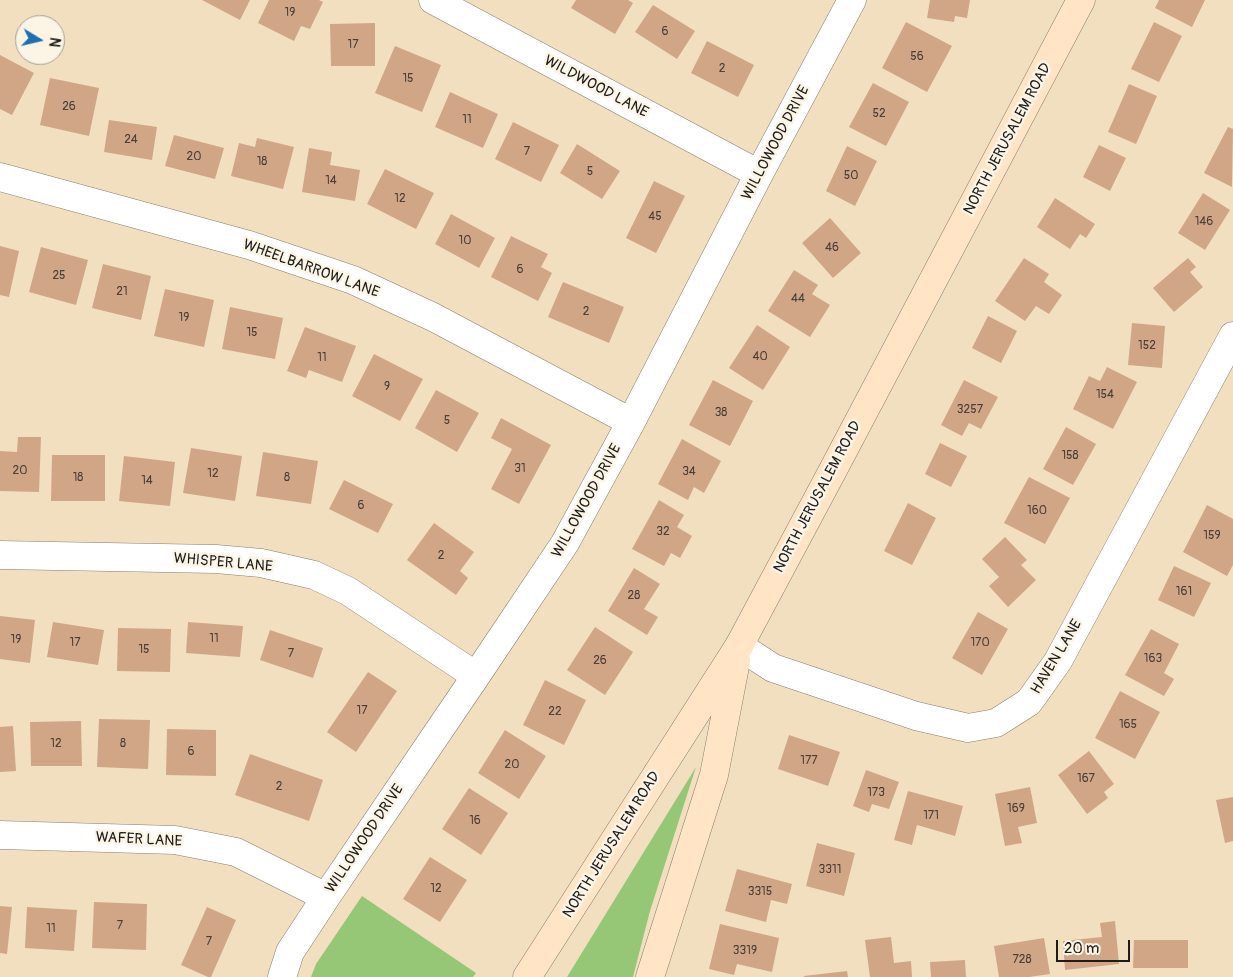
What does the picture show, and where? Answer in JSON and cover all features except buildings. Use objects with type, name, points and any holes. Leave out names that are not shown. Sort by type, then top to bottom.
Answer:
[{"type":"main road","name":"NORTH JERUSALEM ROAD","points":[[527,977],[739,646],[1081,0]]},
{"type":"main road","points":[[650,977],[714,776],[739,646]]},
{"type":"street","name":"WILDWOOD LANE","points":[[433,0],[760,174]]},
{"type":"street","name":"WILLOWOOD DRIVE","points":[[282,977],[290,952],[565,543],[631,422],[852,0]]},
{"type":"street","name":"WHEELBARROW LANE","points":[[0,177],[249,245],[353,280],[433,318],[631,422]]},
{"type":"street","name":"HAVEN LANE","points":[[739,646],[773,668],[916,716],[968,728],[996,724],[1030,702],[1058,661],[1233,336]]},
{"type":"street","name":"WHISPER LANE","points":[[0,555],[216,559],[261,563],[314,575],[348,591],[476,676]]},
{"type":"street","name":"WAFER LANE","points":[[0,835],[175,840],[236,852],[326,897]]},
{"type":"green space","points":[[696,767],[650,911],[633,977],[567,977]]},
{"type":"green space","points":[[362,896],[476,973],[473,977],[311,977],[316,964]]}]
